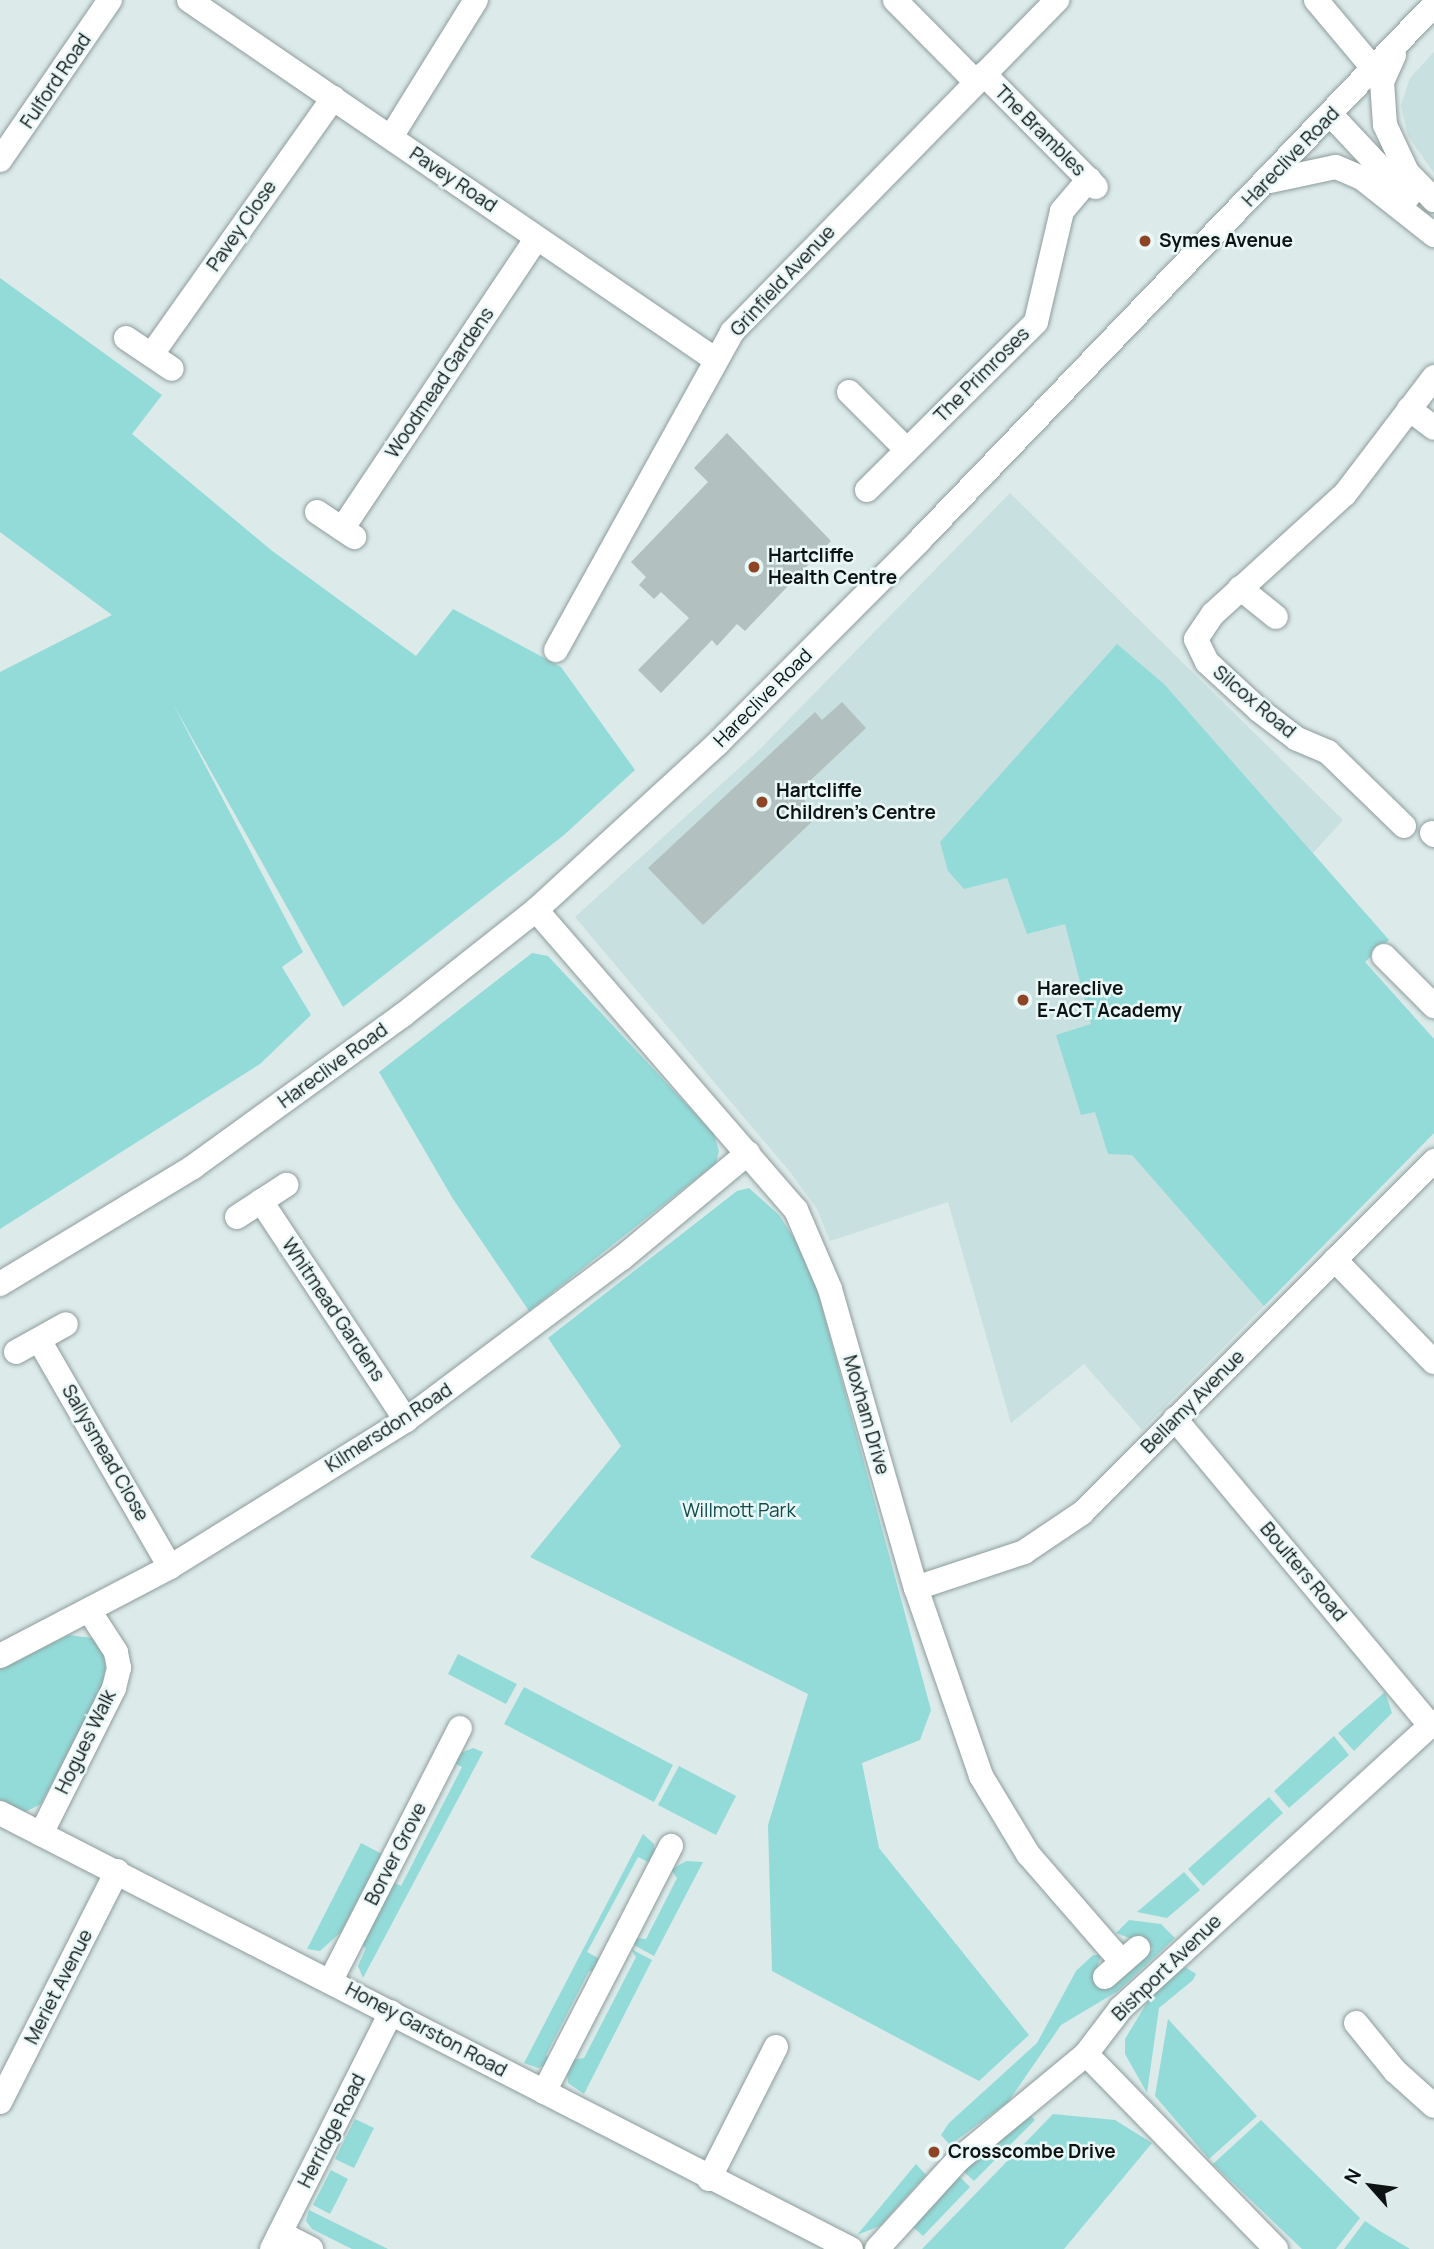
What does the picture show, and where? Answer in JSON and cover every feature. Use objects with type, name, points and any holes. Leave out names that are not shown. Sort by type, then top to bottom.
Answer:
[{"type":"street","name":"Fulford Road","points":[[4,148],[110,0]]},
{"type":"street","name":"Pavey Road","points":[[189,0],[716,360]]},
{"type":"street","points":[[391,137],[476,0]]},
{"type":"street","name":"The Brambles","points":[[895,0],[1092,183]]},
{"type":"street","name":"Grinfield Avenue","points":[[556,650],[716,360],[752,310],[1057,0]]},
{"type":"street","points":[[1316,0],[1374,69]]},
{"type":"street","name":"Hareclive Road","points":[[0,1284],[192,1167],[403,1015],[536,910],[717,744],[1268,182],[1434,5]]},
{"type":"street","points":[[1400,41],[1382,82],[1385,125],[1407,172],[1434,200]]},
{"type":"street","name":"Pavey Close","points":[[152,354],[333,98]]},
{"type":"street","points":[[1332,116],[1434,225]]},
{"type":"street","points":[[1268,182],[1336,167],[1362,178],[1434,235]]},
{"type":"street","name":"The Primroses","points":[[867,490],[1036,322],[1062,211],[1092,183]]},
{"type":"street","name":"Woodmead Gardens","points":[[317,512],[348,533],[537,238]]},
{"type":"street","points":[[126,338],[172,369]]},
{"type":"street","name":"Silcox Road","points":[[1404,826],[1332,756],[1268,717],[1203,656],[1196,639],[1201,628],[1240,588],[1340,499],[1434,377]]},
{"type":"street","points":[[849,392],[907,450]]},
{"type":"street","points":[[1409,409],[1434,428]]},
{"type":"street","points":[[1240,588],[1276,617]]},
{"type":"street","name":"Moxham Drive","points":[[536,910],[796,1210],[816,1247],[916,1588],[991,1797],[1028,1854],[1122,1962]]},
{"type":"street","points":[[1384,956],[1431,998]]},
{"type":"street","name":"Kilmersdon Road","points":[[0,1656],[90,1612],[170,1567],[406,1420],[622,1258],[748,1153]]},
{"type":"street","name":"Bellamy Avenue","points":[[916,1588],[1051,1538],[1082,1514],[1434,1161]]},
{"type":"street","points":[[237,1217],[286,1185]]},
{"type":"street","name":"Whitmead Gardens","points":[[261,1201],[406,1420]]},
{"type":"street","points":[[1335,1261],[1434,1362]]},
{"type":"street","points":[[16,1352],[66,1324]]},
{"type":"street","name":"Sallysmead Close","points":[[39,1340],[170,1567]]},
{"type":"street","name":"Boulters Road","points":[[1175,1419],[1432,1724]]},
{"type":"street","name":"Hogues Walk","points":[[41,1834],[114,1688],[119,1668],[116,1652],[90,1612]]},
{"type":"street","name":"Bishport Avenue","points":[[877,2249],[958,2160],[1086,2054],[1121,2008],[1432,1724]]},
{"type":"street","name":"Borver Grove","points":[[331,1980],[460,1728]]},
{"type":"street","name":"Honey Garston Road","points":[[0,1813],[331,1980],[709,2179],[851,2249]]},
{"type":"street","points":[[544,2092],[671,1846]]},
{"type":"street","name":"Meriet Avenue","points":[[0,2102],[117,1871]]},
{"type":"street","name":"Herridge Road","points":[[276,2241],[391,2012]]},
{"type":"street","points":[[1356,2023],[1431,2098]]},
{"type":"street","points":[[709,2179],[776,2048]]},
{"type":"street","points":[[1086,2054],[1264,2245]]},
{"type":"street","points":[[276,2241],[312,2249]]},
{"type":"shaded area","points":[[1434,52],[1434,173],[1408,136],[1401,105],[1410,78]]},
{"type":"shaded area","name":"Hareclive E-ACT Academy","points":[[1010,493],[1343,820],[1313,853],[1389,940],[1365,962],[1434,1039],[1434,1133],[1142,1430],[1084,1364],[1011,1423],[948,1202],[830,1241],[817,1209],[790,1172],[575,917],[759,750]]},
{"type":"green space","points":[[0,278],[162,395],[132,434],[271,550],[416,656],[453,609],[561,667],[635,770],[564,835],[343,1007],[172,702],[303,952],[282,967],[311,1015],[260,1064],[0,1229],[0,672],[112,615],[0,532]]},
{"type":"green space","points":[[1117,644],[1164,684],[1389,940],[1365,962],[1434,1039],[1434,1133],[1264,1306],[1132,1155],[1108,1154],[1095,1112],[1081,1115],[1056,1035],[1091,1024],[1065,924],[1027,934],[1007,878],[964,889],[948,871],[940,842]]},
{"type":"green space","points":[[532,953],[548,956],[714,1134],[719,1151],[716,1163],[529,1311],[453,1199],[379,1072]]},
{"type":"green space","name":"Willmott Park","points":[[749,1188],[779,1215],[810,1263],[931,1710],[920,1740],[862,1763],[879,1848],[1029,2035],[979,2081],[772,1971],[768,1825],[808,1694],[530,1557],[621,1446],[548,1338],[737,1191]]},
{"type":"green space","points":[[69,1635],[92,1638],[104,1649],[106,1680],[41,1804],[25,1812],[0,1800],[0,1669]]},
{"type":"green space","points":[[458,1654],[517,1684],[506,1704],[448,1674]]},
{"type":"green space","points":[[524,1687],[673,1765],[654,1802],[504,1724]]},
{"type":"green space","points":[[1385,1692],[1392,1713],[1354,1751],[1338,1733]]},
{"type":"green space","points":[[1334,1736],[1349,1755],[1289,1808],[1274,1791]]},
{"type":"green space","points":[[473,1748],[483,1752],[363,1978],[358,1966],[366,1948],[360,1944],[393,1882],[401,1886],[462,1767],[454,1763],[458,1754]]},
{"type":"green space","points":[[679,1766],[736,1796],[716,1835],[658,1805]]},
{"type":"green space","points":[[1269,1797],[1283,1813],[1203,1886],[1188,1869]]},
{"type":"green space","points":[[643,1834],[654,1844],[656,1866],[638,1857],[587,1952],[605,1962],[600,1972],[589,1971],[546,2055],[551,2063],[538,2068],[524,2063]]},
{"type":"green space","points":[[361,1843],[382,1854],[341,1932],[320,1951],[307,1949]]},
{"type":"green space","points":[[686,1861],[703,1862],[654,1956],[634,1945],[637,1938],[646,1939],[677,1878],[671,1870]]},
{"type":"green space","points":[[1184,1872],[1200,1890],[1167,1918],[1137,1912]]},
{"type":"green space","points":[[1129,1920],[1161,1924],[1175,1938],[1118,1991],[1061,2025],[1008,2102],[950,2145],[941,2135],[949,2123],[1037,2043],[1076,1971],[1093,1955],[1101,1955],[1094,1978],[1106,1990],[1153,1949],[1141,1935],[1132,1939],[1116,1933]]},
{"type":"green space","points":[[631,1949],[652,1960],[584,2094],[568,2083],[567,2071],[571,2060],[584,2058],[636,1957]]},
{"type":"green space","points":[[1185,1967],[1196,1974],[1193,1980],[1159,2008],[1147,2093],[1125,2054],[1125,2039],[1151,1996]]},
{"type":"green space","points":[[1168,2019],[1257,2116],[1209,2159],[1155,2096]]},
{"type":"green space","points":[[1053,2114],[1115,2120],[1152,2143],[1064,2249],[922,2249]]},
{"type":"green space","points":[[1031,2116],[1035,2120],[974,2181],[963,2171]]},
{"type":"green space","points":[[355,2119],[374,2128],[354,2168],[335,2159]]},
{"type":"green space","points":[[1261,2120],[1360,2218],[1336,2249],[1302,2249],[1213,2164]]},
{"type":"green space","points":[[916,2164],[926,2175],[880,2226],[857,2235]]},
{"type":"green space","points":[[331,2170],[348,2179],[330,2214],[313,2205]]},
{"type":"green space","points":[[959,2176],[970,2187],[923,2236],[912,2226]]},
{"type":"green space","points":[[309,2210],[388,2249],[352,2249],[312,2229],[306,2221]]},
{"type":"green space","points":[[1365,2221],[1380,2231],[1410,2249],[1344,2249]]},
{"type":"building","name":"Hartcliffe Health Centre","points":[[727,433],[831,541],[745,631],[737,624],[717,646],[712,640],[661,693],[638,670],[689,618],[661,592],[654,599],[639,585],[646,577],[631,562],[708,482],[694,468]]},
{"type":"building","name":"Hartcliffe Children's Centre","points":[[842,702],[866,728],[797,793],[819,815],[703,925],[648,868],[815,712],[822,720]]},
{"type":"place","name":"Symes Avenue","points":[[1145,241]]},
{"type":"place","name":"Hartcliffe Health Centre","points":[[754,567]]},
{"type":"place","name":"Hartcliffe Children's Centre","points":[[762,802]]},
{"type":"place","name":"Hareclive E-ACT Academy","points":[[1023,1000]]},
{"type":"place","name":"Crosscombe Drive","points":[[934,2152]]}]
